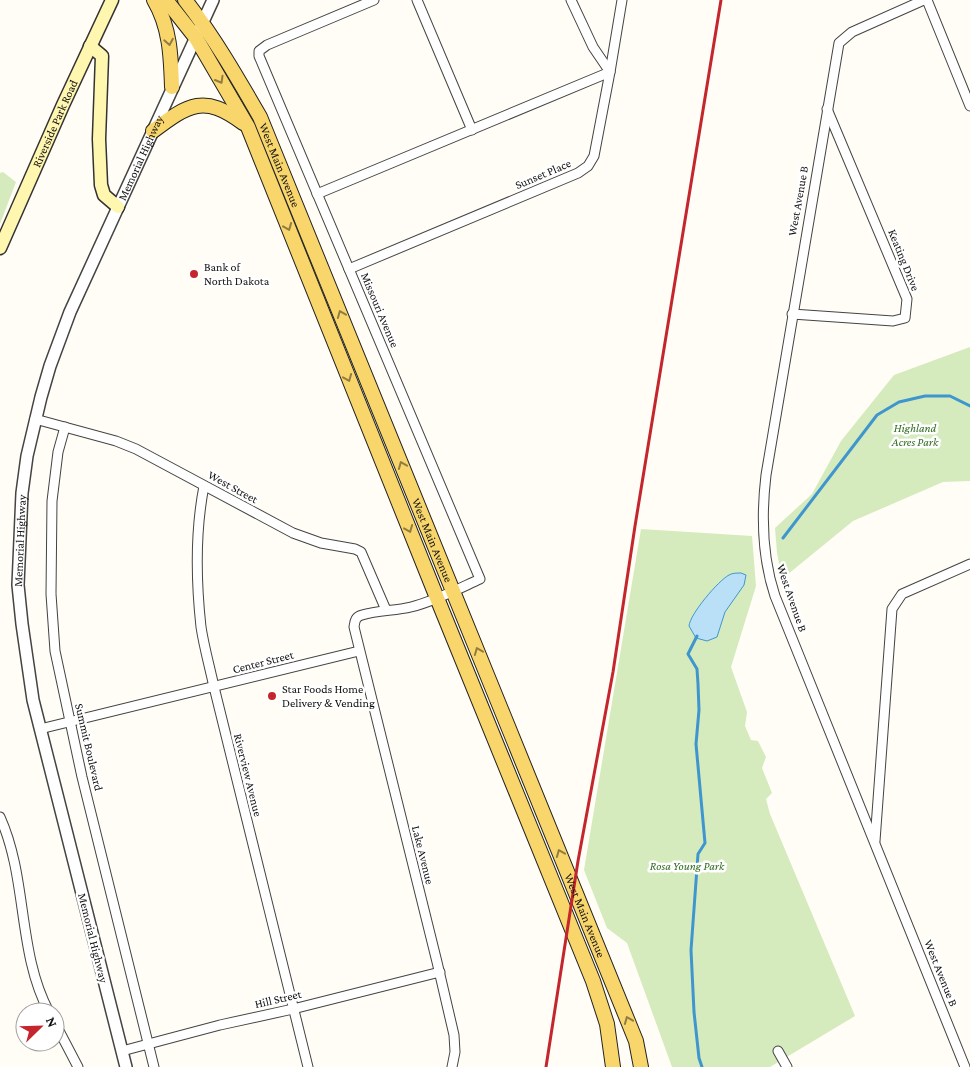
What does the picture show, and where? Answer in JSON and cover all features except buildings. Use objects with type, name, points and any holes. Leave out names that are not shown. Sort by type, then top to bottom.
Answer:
[{"type":"main road","name":"Riverside Park Road","points":[[0,248],[63,104],[112,0]]},
{"type":"main road","points":[[154,0],[164,20],[169,42],[172,87]]},
{"type":"main road","points":[[166,0],[196,38]]},
{"type":"main road","points":[[185,0],[203,22]]},
{"type":"main road","name":"West Main Avenue","points":[[203,22],[260,117],[636,1041],[641,1067]]},
{"type":"main road","name":"West Main Avenue","points":[[196,38],[248,127],[437,598],[590,972],[607,1024],[613,1067]]},
{"type":"main road","points":[[90,46],[102,56],[99,139],[102,185],[104,195],[118,207]]},
{"type":"main road","points":[[153,131],[182,111],[207,105],[217,107],[229,113],[248,127]]},
{"type":"main road","points":[[607,1024],[620,1067]]},
{"type":"main road","points":[[636,1041],[648,1067]]},
{"type":"street","name":"Memorial Highway","points":[[126,1067],[40,729],[26,659],[18,585],[22,493],[27,456],[35,420],[50,366],[70,312],[213,0]]},
{"type":"street","name":"Missouri Avenue","points":[[374,0],[267,45],[259,51],[261,61],[480,579],[454,591]]},
{"type":"street","points":[[417,0],[472,130]]},
{"type":"street","points":[[317,194],[610,72],[593,47],[572,0]]},
{"type":"street","name":"Sunset Place","points":[[349,269],[583,170],[592,162],[622,0]]},
{"type":"street","points":[[925,0],[970,106]]},
{"type":"street","name":"West Avenue B","points":[[925,0],[852,32],[839,43],[764,489],[763,520],[766,559],[771,584],[966,1067]]},
{"type":"street","name":"Keating Drive","points":[[792,314],[893,320],[905,318],[907,299],[827,109]]},
{"type":"street","name":"West Street","points":[[35,420],[116,441],[136,449],[293,534],[362,552],[386,610]]},
{"type":"street","name":"Summit Boulevard","points":[[65,427],[58,452],[52,501],[51,594],[55,651],[82,778],[154,1067]]},
{"type":"street","name":"Riverview Avenue","points":[[204,486],[199,512],[197,569],[201,628],[308,1067]]},
{"type":"street","points":[[875,844],[892,609],[902,594],[970,564]]},
{"type":"street","points":[[359,651],[354,627],[355,620],[359,616],[410,607],[454,591]]},
{"type":"street","name":"Center Street","points":[[40,729],[359,651]]},
{"type":"street","name":"Lake Avenue","points":[[359,651],[440,972],[454,1035],[455,1052],[452,1067]]},
{"type":"street","points":[[0,817],[13,852],[34,975],[45,1002]]},
{"type":"street","name":"Hill Street","points":[[122,1050],[440,972]]},
{"type":"street","points":[[65,1042],[78,1067]]},
{"type":"street","points":[[778,1052],[787,1067]]},
{"type":"green space","points":[[3,172],[16,182],[0,224],[0,173]]},
{"type":"green space","name":"Highland Acres Park","points":[[970,347],[970,481],[943,482],[853,521],[782,579],[775,528],[812,494],[841,441],[894,375]]},
{"type":"green space","name":"Rosa Young Park","points":[[641,529],[752,536],[756,586],[731,667],[747,712],[745,726],[751,740],[758,741],[766,757],[762,768],[772,793],[766,799],[770,814],[855,1016],[770,1067],[672,1067],[627,943],[607,928],[584,870]]},
{"type":"water","points":[[741,573],[746,575],[744,585],[725,612],[717,637],[707,641],[696,638],[689,626],[699,606],[724,578],[732,574]]},
{"type":"waterway","points":[[783,538],[877,415],[899,402],[925,396],[950,396],[970,406]]},
{"type":"waterway","points":[[697,636],[688,654],[697,669],[699,710],[696,744],[705,843],[698,854],[691,950],[694,1012],[699,1058],[702,1067]]},
{"type":"railway","points":[[546,1067],[578,861],[613,672],[721,0]]},
{"type":"place","name":"Bank of North Dakota","points":[[194,274]]},
{"type":"place","name":"Star Foods Home Delivery & Vending","points":[[272,696]]}]
